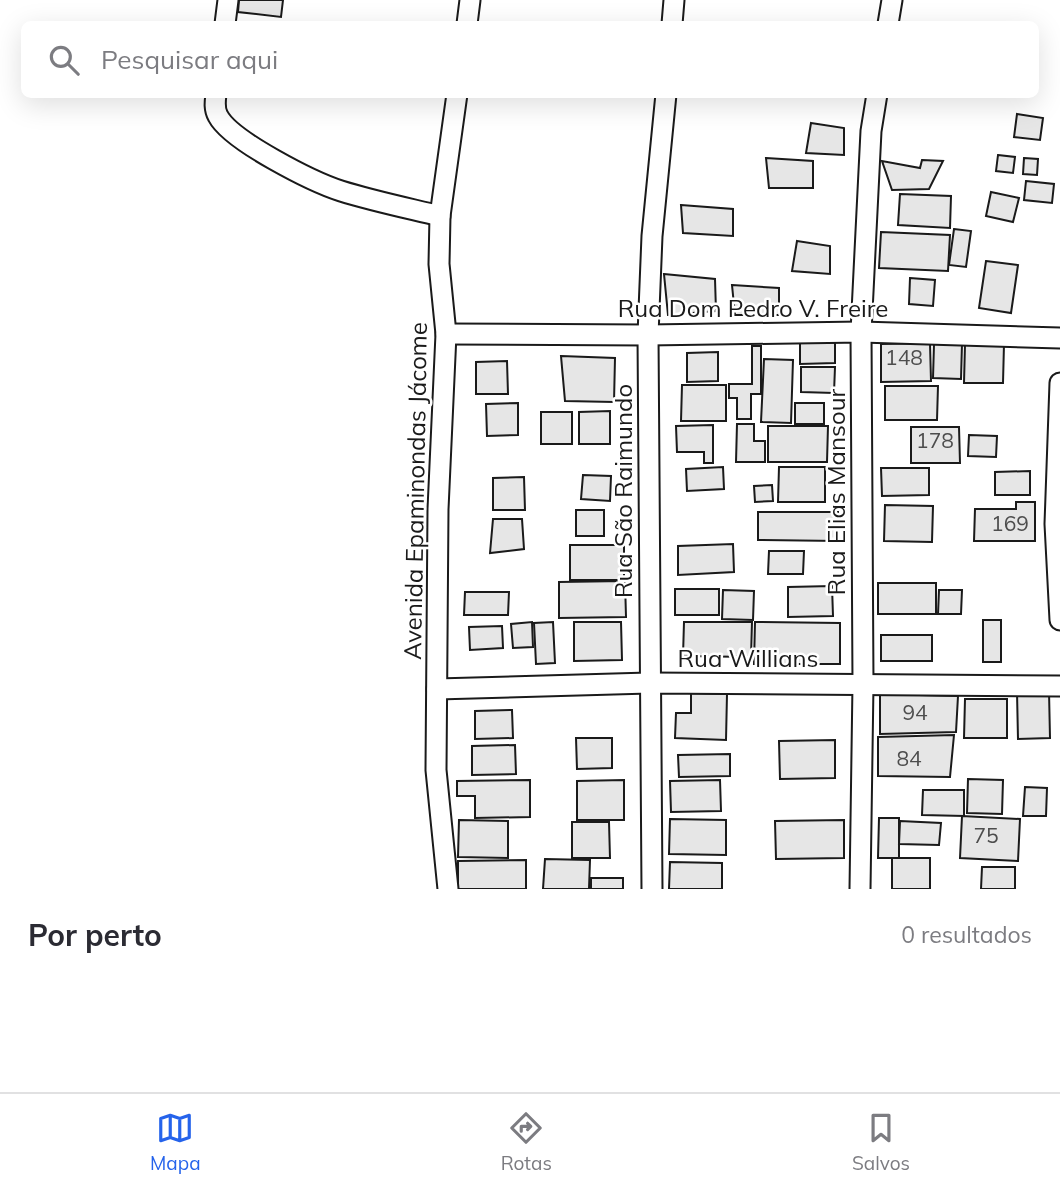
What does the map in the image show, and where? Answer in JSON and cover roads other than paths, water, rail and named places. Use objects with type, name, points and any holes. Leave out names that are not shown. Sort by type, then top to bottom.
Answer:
[{"type":"street","points":[[225,21],[228,0]]},
{"type":"street","points":[[467,21],[470,0]]},
{"type":"street","points":[[672,21],[674,0]]},
{"type":"street","points":[[888,21],[892,0]]},
{"type":"street","points":[[216,98],[218,116],[231,132],[259,151],[339,190],[440,216]]},
{"type":"street","name":"Avenida Epaminondas Jácome","points":[[447,889],[436,770],[438,509],[446,334],[439,264],[440,216],[456,98]]},
{"type":"street","name":"Rua São Raimundo","points":[[652,889],[648,335],[652,236],[666,98]]},
{"type":"street","name":"Rua Elias Mansour","points":[[860,889],[863,684],[861,332],[872,131],[876,98]]},
{"type":"street","name":"Rua Dom Pedro V. Freire","points":[[446,334],[861,332],[1060,338]]},
{"type":"street","points":[[1060,383],[1055,524],[1060,620]]},
{"type":"street","name":"Rua Willians","points":[[437,689],[649,683],[1060,686]]}]
